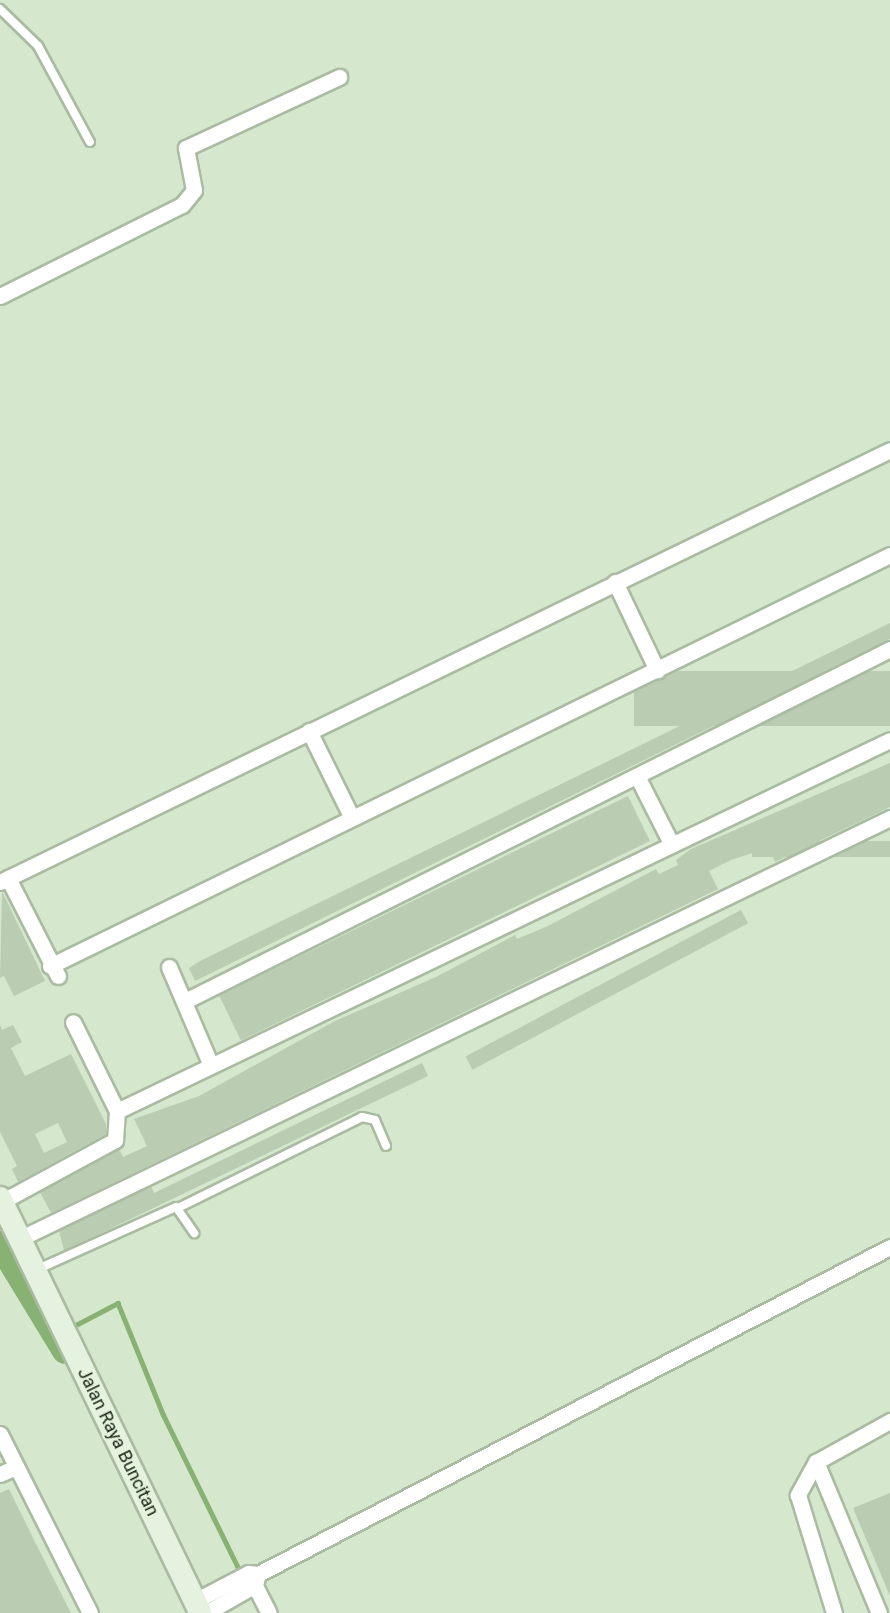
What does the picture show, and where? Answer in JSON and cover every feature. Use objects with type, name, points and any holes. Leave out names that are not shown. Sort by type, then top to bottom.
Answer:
[{"type":"street","points":[[0,296],[182,205],[194,190],[186,148],[339,77]]},
{"type":"street","points":[[890,450],[4,880],[54,971],[352,818],[890,555]]},
{"type":"street","points":[[615,582],[657,670]]},
{"type":"street","points":[[185,1000],[890,649]]},
{"type":"street","points":[[309,731],[352,818]]},
{"type":"street","points":[[117,1111],[210,1063],[890,740]]},
{"type":"street","points":[[637,776],[672,845]]},
{"type":"street","points":[[12,1216],[890,818]]},
{"type":"street","points":[[169,967],[210,1063]]},
{"type":"street","points":[[12,1216],[112,1144],[117,1111],[73,1022]]},
{"type":"street","name":"Jalan Raya Buncitan","points":[[12,1216],[34,1271],[201,1609]]},
{"type":"street","points":[[201,1609],[248,1581],[890,1247]]},
{"type":"street","points":[[834,1613],[798,1495],[816,1461],[889,1426]]},
{"type":"street","points":[[0,1434],[90,1613]]},
{"type":"street","points":[[816,1461],[879,1613]]},
{"type":"street","points":[[0,1474],[16,1467]]},
{"type":"street","points":[[248,1581],[269,1613]]},
{"type":"lane","points":[[0,9],[38,46],[90,142]]},
{"type":"lane","points":[[34,1271],[180,1207],[362,1117],[375,1120],[386,1146]]},
{"type":"lane","points":[[180,1207],[194,1233]]},
{"type":"building","points":[[890,623],[890,639],[195,981],[189,968],[200,961]]},
{"type":"building","points":[[634,671],[890,671],[890,726],[634,726]]},
{"type":"building","points":[[890,763],[890,807],[775,862],[768,848],[731,860],[709,871],[718,889],[51,1213],[40,1192],[119,1149],[123,1157],[147,1146],[134,1119],[199,1096],[335,1021],[436,977],[515,935],[517,939],[548,926],[656,869],[659,874],[678,865],[676,860],[691,849]]},
{"type":"building","points":[[628,796],[650,841],[241,1040],[219,995]]},
{"type":"building","points":[[752,841],[890,841],[890,857],[752,857]]},
{"type":"building","points":[[2,891],[45,981],[14,996],[4,976],[0,978]]},
{"type":"building","points":[[741,910],[748,923],[473,1070],[466,1056]]},
{"type":"building","points":[[0,1025],[2,1030],[13,1025],[22,1042],[11,1048],[25,1076],[71,1054],[106,1124],[106,1134],[18,1182],[12,1169],[17,1166],[0,1132]],"holes":[[[58,1123],[67,1142],[44,1153],[35,1134]]]},
{"type":"building","points":[[422,1063],[428,1076],[64,1251],[59,1230],[151,1186],[154,1193]]},
{"type":"building","points":[[9,1489],[71,1613],[0,1613],[0,1493]]},
{"type":"building","points":[[890,1493],[890,1596],[853,1508]]},
{"type":"waterway","points":[[0,1244],[65,1351]]},
{"type":"waterway","points":[[70,1328],[118,1303],[163,1414],[241,1573]]}]
